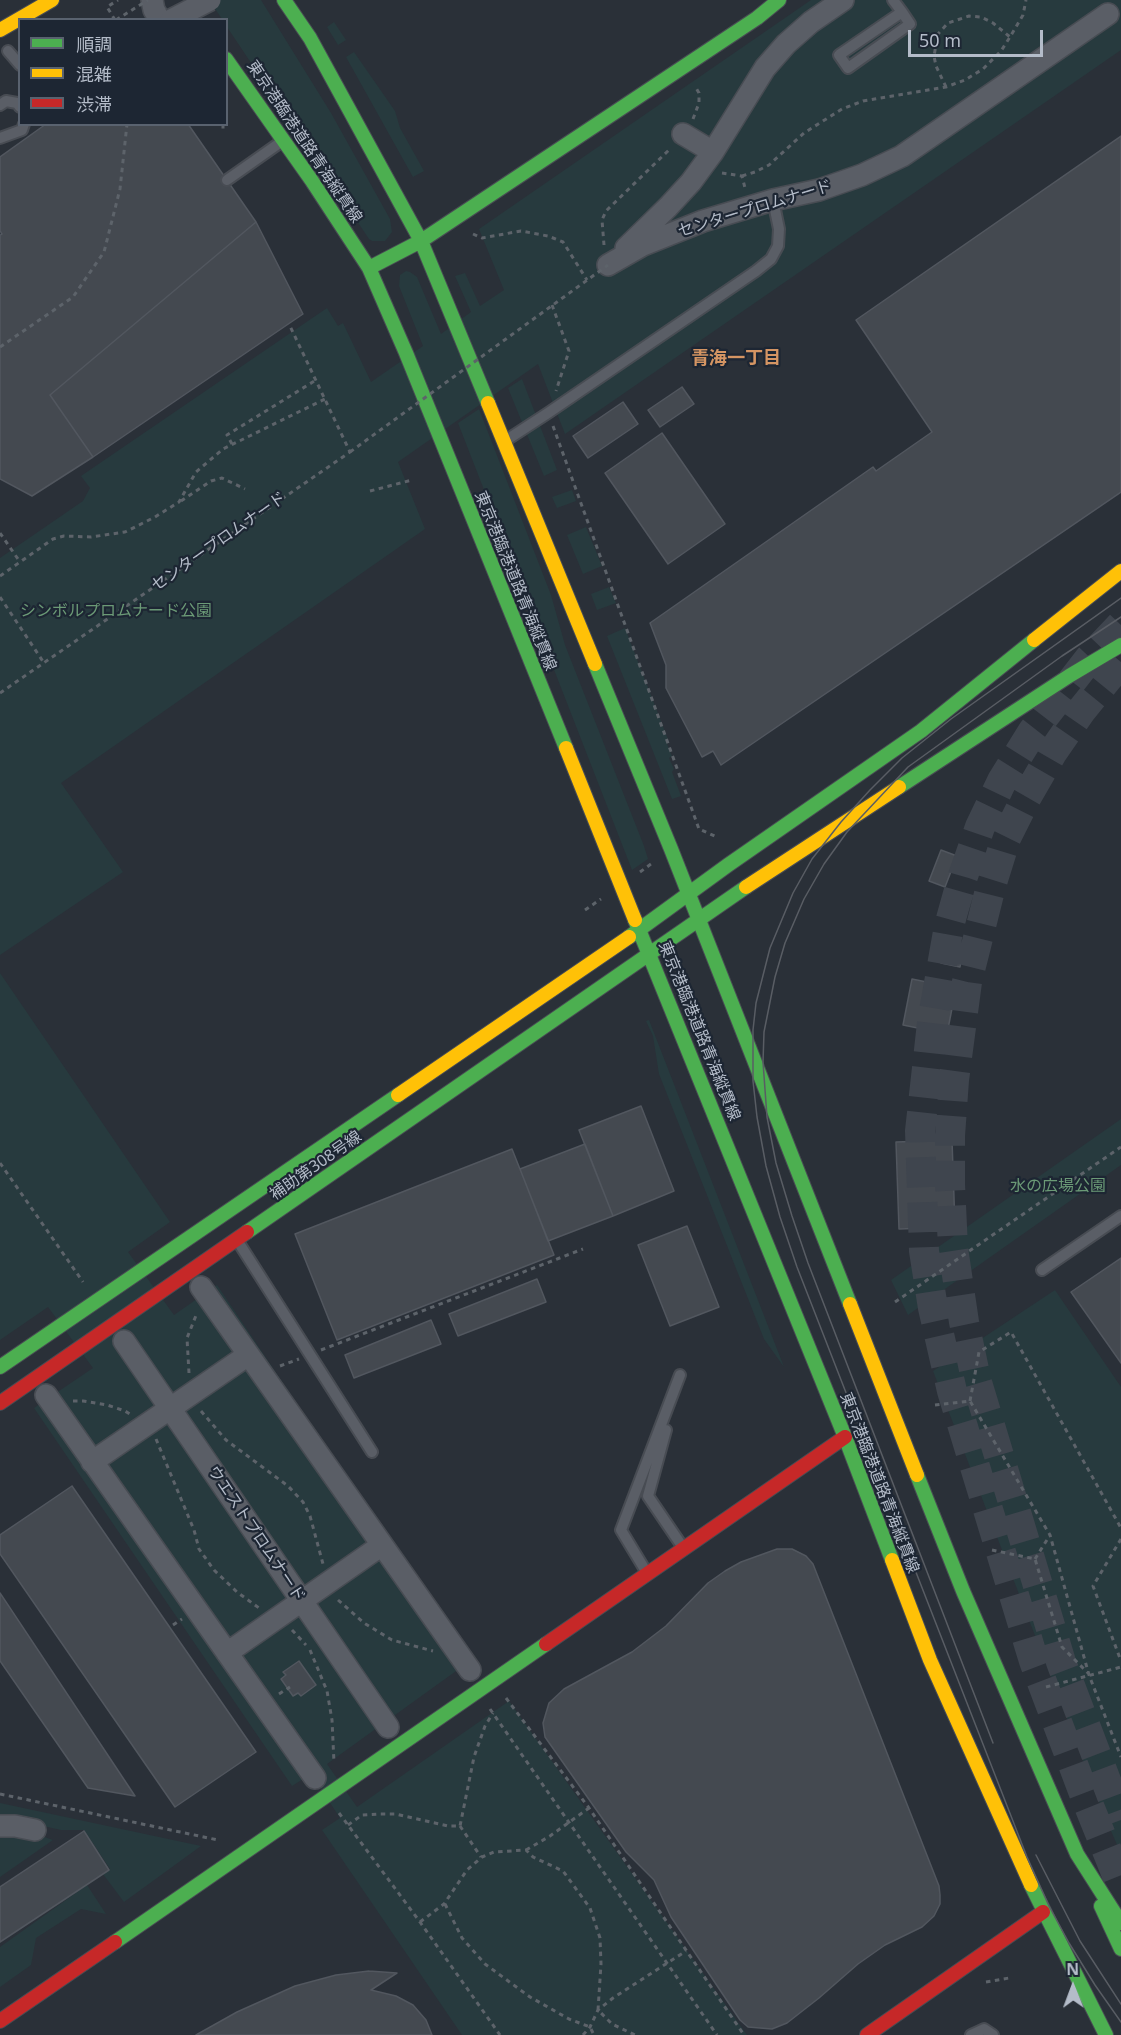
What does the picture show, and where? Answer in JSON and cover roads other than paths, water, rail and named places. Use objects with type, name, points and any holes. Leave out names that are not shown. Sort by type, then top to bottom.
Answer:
[{"type":"main road","points":[[185,0],[198,18]]},
{"type":"main road","points":[[284,0],[310,38],[419,223],[422,241],[689,894],[963,1591],[1077,1854],[1121,1949]]},
{"type":"main road","points":[[369,268],[422,241],[757,18],[779,0]]},
{"type":"main road","points":[[29,18],[58,6]]},
{"type":"main road","points":[[0,30],[18,23]]},
{"type":"main road","points":[[4,54],[18,44]]},
{"type":"main road","name":"東京港臨港道路青海縦貫線","points":[[228,62],[369,268],[406,353],[845,1437],[930,1660],[1043,1912],[1106,2035]]},
{"type":"main road","points":[[369,268],[419,223]]},
{"type":"main road","name":"補助第308号線","points":[[0,1367],[639,930],[921,731],[1121,571]]},
{"type":"main road","name":"補助第308号線","points":[[0,1403],[699,920],[1069,676],[1121,645]]},
{"type":"main road","points":[[0,2021],[845,1437]]},
{"type":"main road","points":[[1077,1854],[1121,1923]]},
{"type":"main road","points":[[867,2035],[1043,1912]]},
{"type":"street","points":[[150,0],[159,18]]},
{"type":"street","points":[[175,18],[210,0]]},
{"type":"street","name":"センタープロムナード","points":[[843,0],[811,22],[786,44],[765,68],[709,158],[668,207],[608,265],[643,245],[703,221],[773,200],[819,190],[851,179],[902,156],[1108,14]]},
{"type":"street","points":[[683,134],[709,158]]},
{"type":"street","points":[[204,1293],[470,1670]]},
{"type":"street","name":"ウエストプロムナード","points":[[124,1341],[388,1727]]},
{"type":"street","points":[[92,1462],[248,1355]]},
{"type":"street","points":[[50,1401],[315,1778]]},
{"type":"street","points":[[227,1653],[382,1545]]},
{"type":"street","points":[[0,1826],[35,1830]]},
{"type":"lane","points":[[893,0],[902,12],[910,24],[848,68],[839,55],[902,12]]},
{"type":"lane","points":[[4,54],[18,64]]},
{"type":"lane","points":[[0,105],[6,101],[18,104]]},
{"type":"lane","points":[[0,138],[22,130],[23,126]]},
{"type":"lane","points":[[227,180],[284,141]]},
{"type":"lane","points":[[503,442],[771,259],[778,246],[779,229],[773,200]]},
{"type":"lane","points":[[1042,1270],[1121,1216]]},
{"type":"lane","points":[[237,1240],[372,1452]]},
{"type":"lane","points":[[647,1573],[621,1530],[680,1375],[648,1496],[683,1548]]},
{"type":"lane","points":[[971,2035],[984,2029],[993,2035]]},
{"type":"tunnel","points":[[1121,625],[1089,659],[1033,731],[1002,781],[980,827],[949,926],[932,1023],[920,1131],[924,1251],[933,1308],[952,1391],[1034,1661],[1121,1885]]},
{"type":"tunnel","points":[[1121,662],[1081,711],[1052,753],[1006,838],[991,886],[967,982],[954,1080],[950,1136],[953,1248],[964,1322],[976,1379],[1061,1662],[1121,1820]]},
{"type":"tram line","points":[[1121,598],[951,719],[902,758],[841,822],[812,859],[793,893],[770,948],[756,1003],[753,1030],[753,1081],[766,1166],[797,1267],[1027,1857],[1069,1943],[1121,2022]]},
{"type":"tram line","points":[[993,1743],[792,1216],[776,1163],[767,1117],[763,1062],[764,1032],[775,977],[785,943],[804,899],[824,864],[847,832],[908,767],[1062,656],[1121,617]]},
{"type":"tram line","points":[[1036,1855],[1080,1941],[1121,2004]]},
{"type":"district","name":"青海一丁目","points":[[736,359]]},
{"type":"park label","name":"シンボルプロムナード公園","points":[[116,611]]},
{"type":"park label","name":"水の広場公園","points":[[1058,1186]]}]
